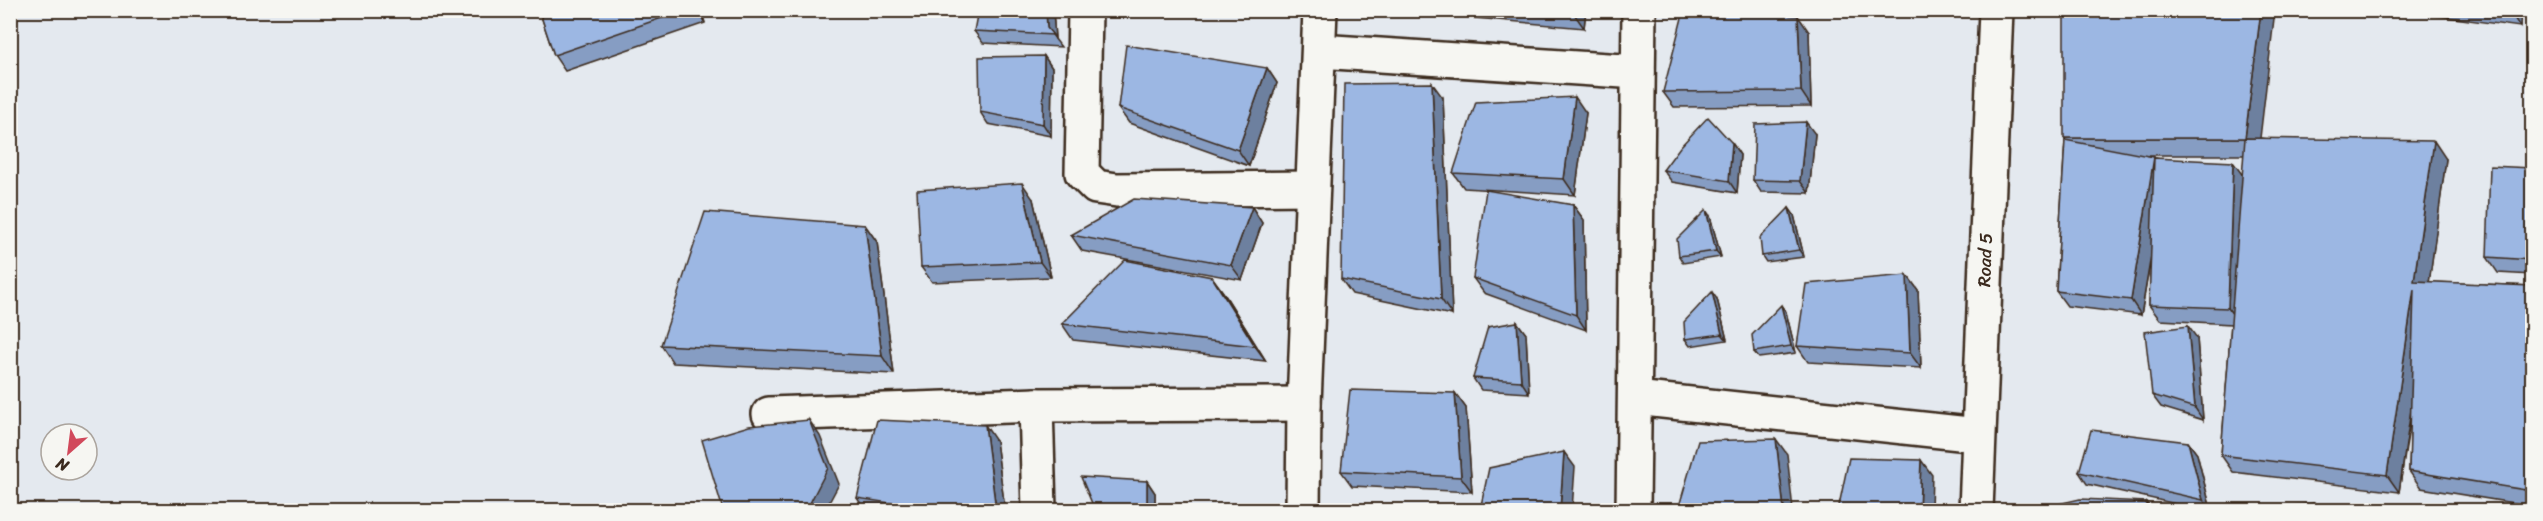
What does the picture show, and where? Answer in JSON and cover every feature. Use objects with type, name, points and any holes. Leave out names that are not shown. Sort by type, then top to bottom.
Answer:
[{"type":"street","points":[[1085,10],[1082,173],[1096,187],[1117,190],[1312,188]]},
{"type":"street","points":[[1303,510],[1304,404],[1320,10]]},
{"type":"street","points":[[1633,510],[1639,10]]},
{"type":"street","name":"Road 5","points":[[1977,510],[1978,435],[1996,10]]},
{"type":"street","points":[[1319,51],[1638,72]]},
{"type":"street","points":[[1635,398],[1978,435]]},
{"type":"street","points":[[769,414],[1036,405],[1304,404]]},
{"type":"street","points":[[1036,405],[1039,510]]},
{"type":"building","points":[[539,10],[685,10],[554,55]]},
{"type":"building","points":[[978,10],[1046,10],[1047,28],[1053,35],[974,31]]},
{"type":"building","points":[[1684,10],[1798,16],[1801,91],[1663,92]]},
{"type":"building","points":[[2064,10],[2261,10],[2245,138],[2064,138]]},
{"type":"building","points":[[1126,45],[1267,68],[1238,150],[1118,108]]},
{"type":"building","points":[[1044,56],[1043,124],[980,112],[979,57]]},
{"type":"building","points":[[1432,83],[1441,299],[1341,279],[1344,84]]},
{"type":"building","points":[[1575,97],[1564,179],[1453,173],[1476,102]]},
{"type":"building","points":[[1708,117],[1732,143],[1729,181],[1663,170],[1680,147]]},
{"type":"building","points":[[1806,122],[1800,181],[1753,180],[1755,124]]},
{"type":"building","points":[[2245,138],[2434,141],[2414,281],[2532,286],[2532,491],[2409,471],[2414,289],[2387,475],[2221,455]]},
{"type":"building","points":[[2065,140],[2154,157],[2131,300],[2056,291]]},
{"type":"building","points":[[2154,158],[2233,162],[2228,308],[2149,305]]},
{"type":"building","points":[[2490,166],[2532,168],[2532,260],[2487,257]]},
{"type":"building","points":[[1022,183],[1040,262],[921,267],[917,190]]},
{"type":"building","points":[[1486,190],[1573,205],[1576,315],[1473,278]]},
{"type":"building","points":[[1134,199],[1252,207],[1231,265],[1071,235]]},
{"type":"building","points":[[1789,208],[1799,250],[1762,256],[1760,238]]},
{"type":"building","points":[[1706,210],[1716,251],[1679,256],[1677,239]]},
{"type":"building","points":[[705,212],[865,225],[882,356],[661,345]]},
{"type":"building","points":[[1125,260],[1212,277],[1255,346],[1062,324]]},
{"type":"building","points":[[1907,275],[1910,353],[1797,346],[1806,284]]},
{"type":"building","points":[[1712,292],[1722,334],[1685,339],[1684,322]]},
{"type":"building","points":[[1781,305],[1791,346],[1754,352],[1752,335]]},
{"type":"building","points":[[1517,322],[1521,381],[1473,378],[1488,327]]},
{"type":"building","points":[[2188,326],[2195,408],[2152,395],[2145,332]]},
{"type":"building","points":[[1350,390],[1455,393],[1461,477],[1341,471]]},
{"type":"building","points":[[809,420],[828,468],[808,510],[723,510],[702,440],[749,426]]},
{"type":"building","points":[[877,420],[985,425],[996,510],[934,510],[857,498]]},
{"type":"building","points":[[2091,430],[2188,442],[2203,500],[2079,472]]},
{"type":"building","points":[[1776,439],[1784,510],[1678,510],[1698,441]]},
{"type":"building","points":[[1564,452],[1560,510],[1480,510],[1489,468]]},
{"type":"building","points":[[1849,458],[1921,460],[1919,510],[1838,510]]},
{"type":"building","points":[[1081,477],[1147,481],[1147,510],[1094,508]]},
{"type":"building","points":[[2080,499],[2146,502],[2146,510],[2032,510]]},
{"type":"building","points":[[2315,503],[2315,510],[2258,510]]}]
